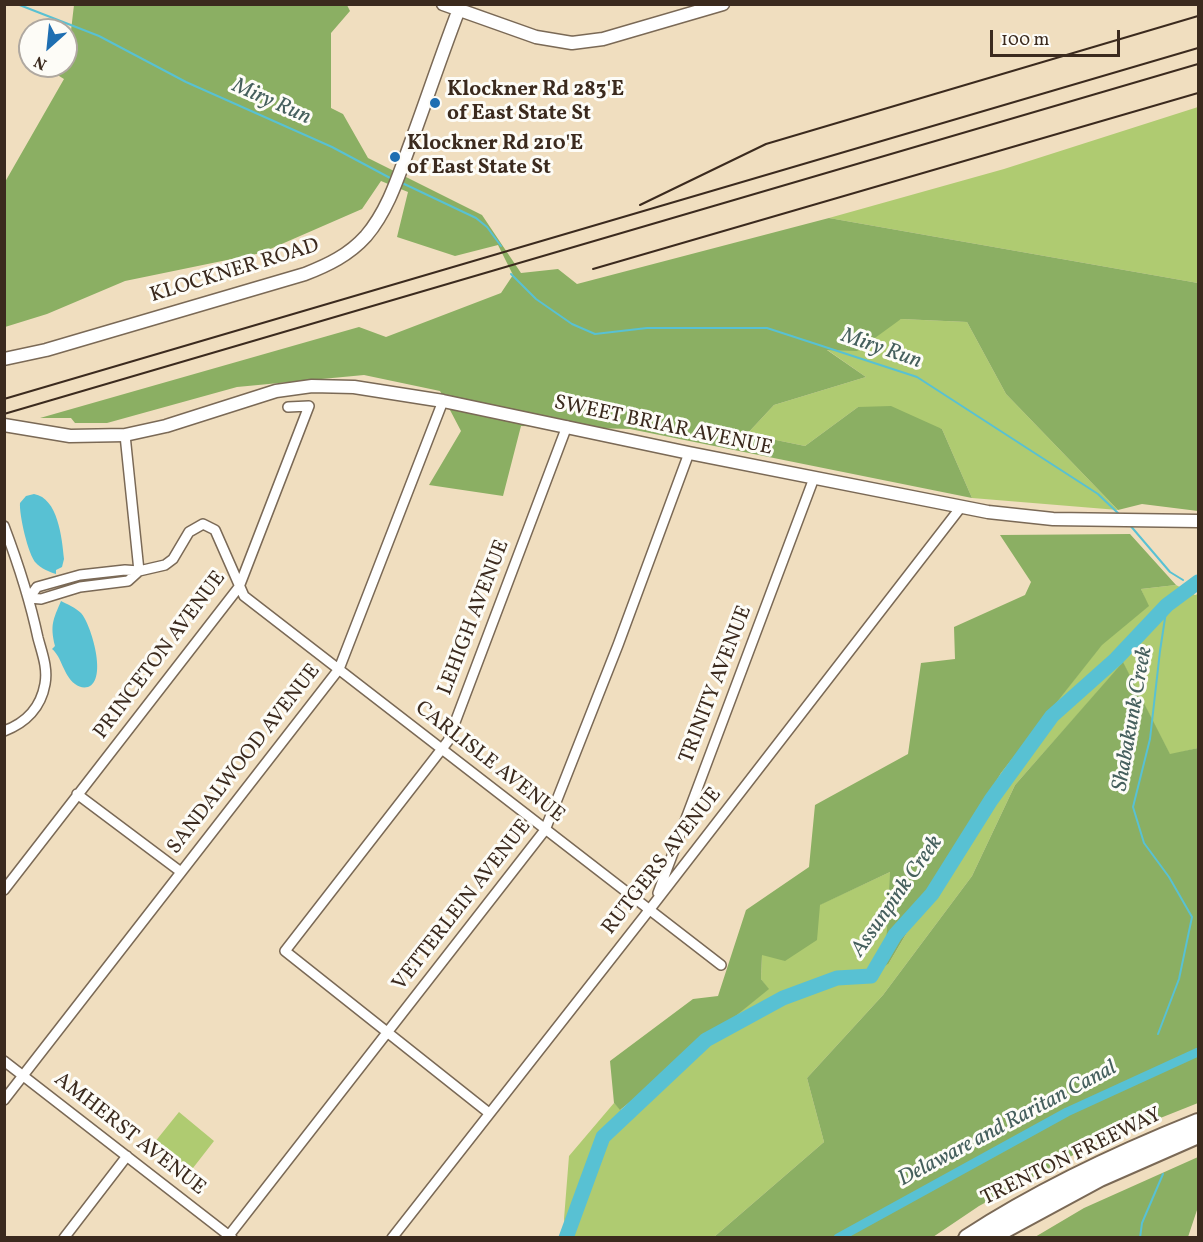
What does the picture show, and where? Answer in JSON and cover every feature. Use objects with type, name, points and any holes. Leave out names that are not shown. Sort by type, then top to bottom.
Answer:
[{"type":"highway","name":"TRENTON FREEWAY","points":[[967,1238],[1013,1210],[1095,1167],[1198,1122]]},
{"type":"highway","name":"TRENTON FREEWAY","points":[[989,1238],[1100,1178],[1198,1135]]},
{"type":"main road","points":[[443,4],[460,8],[536,37],[572,43],[603,39],[723,4]]},
{"type":"main road","name":"KLOCKNER ROAD","points":[[4,359],[46,350],[305,274],[343,256],[364,238],[378,220],[391,196],[460,8]]},
{"type":"main road","name":"SWEET BRIAR AVENUE","points":[[4,425],[59,435],[101,437],[125,435],[166,426],[257,396],[299,388],[354,387],[443,401],[689,453],[1019,517],[1198,521]]},
{"type":"street","name":"SANDALWOOD AVENUE","points":[[4,1100],[339,669],[443,401]]},
{"type":"street","name":"PRINCETON AVENUE","points":[[4,890],[239,587],[309,406],[288,407]]},
{"type":"street","name":"LEHIGH AVENUE","points":[[387,1032],[285,951],[442,750],[452,730],[567,426]]},
{"type":"street","points":[[125,435],[139,571]]},
{"type":"street","name":"VETTERLEIN AVENUE","points":[[229,1237],[545,830],[618,645],[689,453]]},
{"type":"street","name":"TRINITY AVENUE","points":[[652,907],[814,478]]},
{"type":"street","name":"RUTGERS AVENUE","points":[[392,1238],[652,907],[961,507]]},
{"type":"street","points":[[29,598],[41,599],[80,588],[129,581],[139,571],[162,567],[169,563],[191,529],[206,524],[215,530],[239,587]]},
{"type":"street","points":[[4,526],[29,598],[45,667],[45,683],[39,702],[30,715],[18,725],[4,731]]},
{"type":"street","name":"CARLISLE AVENUE","points":[[239,587],[244,596],[545,830],[652,907],[721,964]]},
{"type":"street","points":[[77,794],[181,872]]},
{"type":"street","points":[[387,1032],[489,1113]]},
{"type":"street","name":"AMHERST AVENUE","points":[[4,1061],[229,1237]]},
{"type":"street","points":[[64,1238],[127,1156]]},
{"type":"green space","points":[[74,5],[347,5],[350,11],[331,33],[331,108],[343,114],[368,158],[482,215],[521,273],[558,269],[577,284],[829,218],[1198,283],[1198,511],[1142,504],[1118,510],[1006,394],[967,322],[901,319],[857,351],[827,350],[866,377],[774,405],[747,434],[805,446],[858,407],[891,406],[942,429],[972,498],[630,429],[521,426],[503,496],[429,485],[461,431],[440,391],[364,375],[237,387],[107,423],[75,423],[71,418],[40,418],[359,327],[386,337],[501,293],[513,275],[498,245],[455,256],[397,237],[408,192],[381,181],[362,209],[261,253],[125,281],[47,314],[5,327],[5,182],[64,79],[62,78],[78,78],[78,18],[72,18]]},
{"type":"green space","points":[[1198,107],[1198,283],[829,218],[1004,169]]},
{"type":"green space","points":[[901,319],[967,322],[1006,394],[1118,510],[972,498],[942,429],[858,407],[805,446],[747,434],[774,405],[866,377],[826,349]]},
{"type":"green space","points":[[1130,534],[1176,585],[1141,589],[1149,606],[1102,645],[1001,773],[889,963],[885,966],[890,872],[820,905],[817,940],[785,961],[762,955],[761,979],[769,989],[620,1110],[614,1103],[610,1061],[693,999],[718,996],[746,910],[809,867],[815,805],[908,754],[921,663],[955,659],[954,627],[1025,595],[1031,582],[1000,535]]},
{"type":"green space","points":[[1176,585],[1195,595],[1198,594],[1198,748],[1170,755],[1123,663],[1015,785],[972,876],[883,995],[807,1078],[824,1142],[714,1237],[567,1238],[564,1219],[569,1156],[614,1103],[621,1110],[768,989],[761,979],[762,954],[819,905],[890,872],[889,963],[1001,773],[1102,644],[1148,606],[1141,589]]},
{"type":"green space","points":[[1123,662],[1170,754],[1198,748],[1198,1103],[1090,1146],[979,1206],[933,1237],[714,1237],[824,1142],[807,1078],[883,995],[972,876],[1015,785]]},
{"type":"green space","points":[[179,1112],[214,1141],[186,1177],[150,1148]]},
{"type":"green space","points":[[1198,1157],[1198,1207],[1188,1237],[1035,1237],[1084,1208]]},
{"type":"water","points":[[34,494],[49,503],[57,520],[64,559],[62,567],[56,570],[56,574],[36,563],[27,543],[20,503],[26,496]]},
{"type":"water","points":[[61,601],[81,613],[93,639],[97,674],[94,682],[88,687],[80,687],[71,680],[52,649],[55,646],[53,623]]},
{"type":"waterway","name":"Miry Run","points":[[17,4],[99,36],[186,82],[332,147],[392,179]]},
{"type":"waterway","name":"Miry Run","points":[[400,182],[476,218],[487,227],[501,246]]},
{"type":"waterway","name":"Miry Run","points":[[511,274],[536,299],[572,324],[595,334],[647,328],[767,328],[917,377],[1098,494],[1121,516]]},
{"type":"waterway","name":"Miry Run","points":[[1129,524],[1170,572],[1183,580]]},
{"type":"waterway","name":"Assunpink Creek","points":[[566,1238],[603,1137],[706,1040],[783,998],[837,978],[871,976],[895,935],[932,894],[991,800],[1052,716],[1116,659],[1167,605],[1198,582]]},
{"type":"waterway","name":"Shabakunk Creek","points":[[1158,1034],[1179,979],[1192,917],[1169,877],[1144,843],[1133,807],[1150,739],[1167,605]]},
{"type":"waterway","name":"Delaware and Raritan Canal","points":[[838,1238],[1067,1112],[1198,1052]]},
{"type":"waterway","name":"Shabakunk Creek","points":[[1140,1238],[1142,1223],[1163,1174]]},
{"type":"railway","points":[[640,205],[766,144],[1198,16]]},
{"type":"railway","points":[[4,399],[1198,48]]},
{"type":"railway","points":[[4,414],[1198,64]]},
{"type":"railway","points":[[593,269],[1198,93]]},
{"type":"place","name":"Klockner Rd 283'E of East State St","points":[[435,103]]},
{"type":"place","name":"Klockner Rd 210'E of East State St","points":[[395,157]]}]
